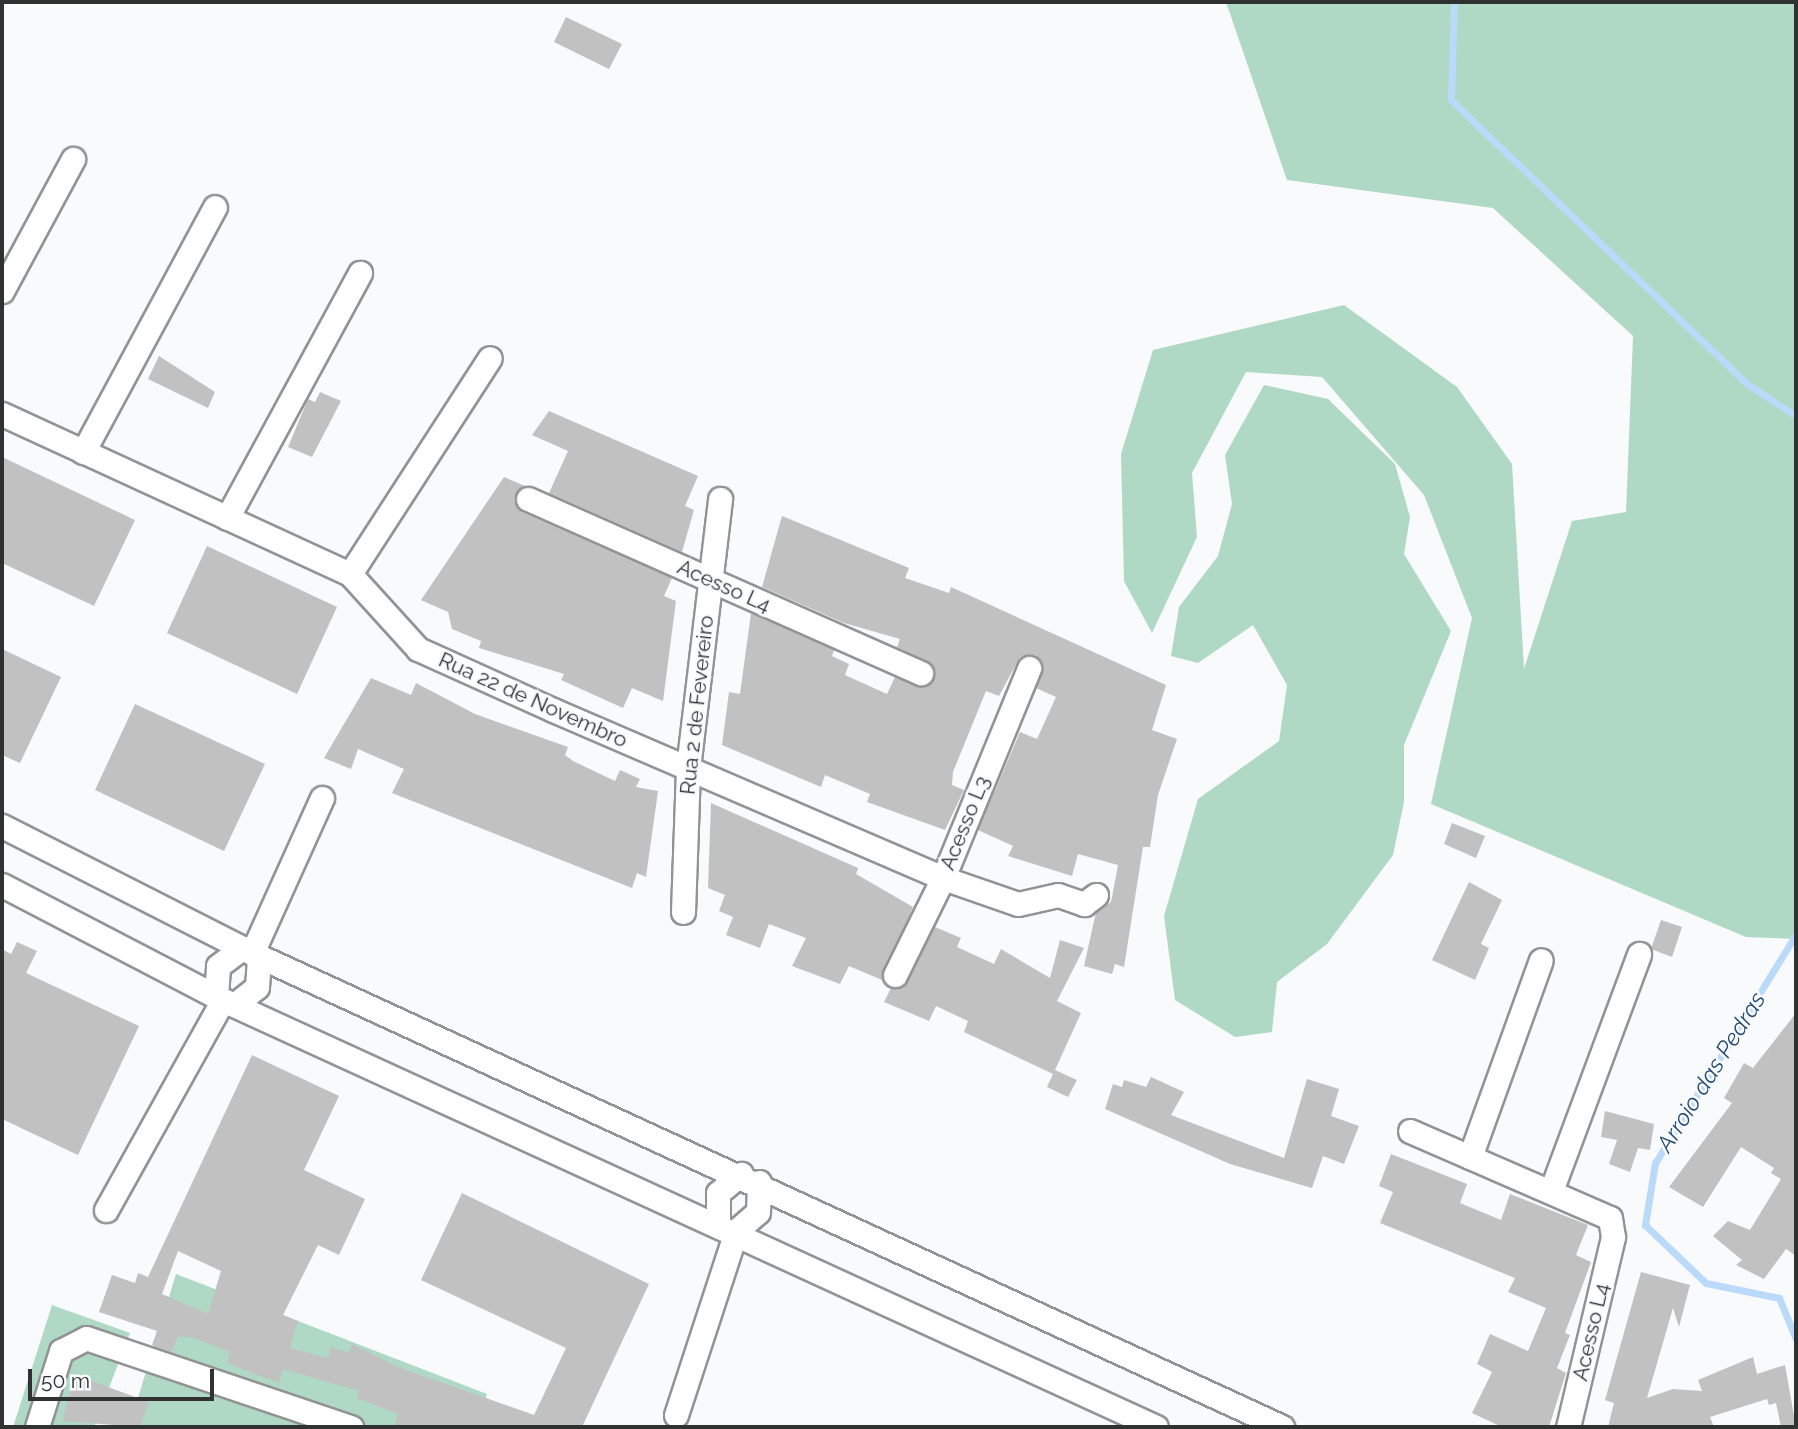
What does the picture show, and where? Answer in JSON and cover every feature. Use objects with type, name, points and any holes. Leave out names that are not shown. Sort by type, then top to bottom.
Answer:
[{"type":"street","points":[[2,290],[73,159]]},
{"type":"street","points":[[83,452],[215,207]]},
{"type":"street","points":[[227,518],[360,273]]},
{"type":"street","points":[[350,574],[490,358]]},
{"type":"street","name":"Rua 22 de Novembro","points":[[2,414],[350,574],[418,649],[688,768],[943,878],[1018,904],[1059,895],[1084,904],[1096,895]]},
{"type":"street","name":"Acesso L4","points":[[528,499],[921,673]]},
{"type":"street","name":"Rua 2 de Fevereiro","points":[[683,912],[688,768],[720,499]]},
{"type":"street","name":"Acesso L3","points":[[895,975],[943,878],[1029,668]]},
{"type":"street","points":[[106,1210],[224,1000],[257,986],[251,953],[322,798]]},
{"type":"street","points":[[2,826],[251,953],[750,1178],[1282,1427]]},
{"type":"street","points":[[2,885],[224,1000],[727,1227],[1156,1427]]},
{"type":"street","points":[[224,1000],[218,966],[251,953]]},
{"type":"street","points":[[1410,1131],[1550,1191],[1639,954]]},
{"type":"street","points":[[1470,1157],[1541,960]]},
{"type":"street","points":[[727,1227],[758,1212],[750,1178]]},
{"type":"street","points":[[676,1415],[727,1227],[718,1193],[750,1178]]},
{"type":"street","name":"Acesso L4","points":[[1550,1191],[1602,1212],[1613,1237],[1569,1427]]},
{"type":"street","points":[[37,1427],[61,1351],[76,1339],[99,1339],[351,1427]]},
{"type":"green space","points":[[1226,2],[1796,2],[1796,939],[1746,937],[1431,804],[1472,618],[1424,495],[1322,377],[1246,372],[1192,473],[1197,537],[1152,633],[1124,581],[1121,454],[1153,350],[1344,305],[1457,387],[1512,464],[1524,669],[1572,521],[1626,512],[1633,336],[1493,208],[1287,180]]},
{"type":"green space","points":[[1264,385],[1328,399],[1395,464],[1410,517],[1404,554],[1451,631],[1404,745],[1404,802],[1393,855],[1327,944],[1277,982],[1272,1032],[1235,1037],[1175,1000],[1164,916],[1198,799],[1279,741],[1287,685],[1253,625],[1198,663],[1171,656],[1179,607],[1218,556],[1232,504],[1225,455]]},
{"type":"green space","points":[[176,1274],[487,1394],[476,1427],[129,1427]]},
{"type":"green space","points":[[52,1305],[130,1333],[94,1427],[13,1427]]},
{"type":"building","points":[[566,17],[622,44],[609,69],[554,42]]},
{"type":"building","points":[[159,356],[215,392],[208,408],[148,379]]},
{"type":"building","points":[[320,392],[341,401],[312,457],[288,447],[308,399],[315,402]]},
{"type":"building","points":[[549,411],[698,476],[685,506],[694,510],[682,552],[549,493],[568,451],[532,435]]},
{"type":"building","points":[[2,457],[135,520],[94,606],[2,563]]},
{"type":"building","points":[[504,477],[525,486],[514,500],[522,512],[672,578],[664,596],[676,601],[663,701],[632,688],[623,708],[561,680],[564,674],[479,648],[481,641],[452,629],[448,612],[421,600]]},
{"type":"building","points":[[782,516],[909,568],[905,578],[949,593],[951,587],[1166,685],[1152,730],[1177,739],[1158,795],[1150,847],[1143,847],[1124,967],[1115,964],[1112,974],[1084,966],[1096,912],[1111,902],[1118,865],[1078,854],[1072,876],[1008,856],[1013,846],[978,830],[1020,732],[1037,739],[1056,697],[1036,688],[1043,667],[1035,655],[1020,657],[999,696],[986,691],[953,772],[952,785],[964,790],[945,830],[867,802],[870,794],[825,775],[821,787],[722,745],[729,692],[740,694],[751,613],[834,650],[832,656],[849,664],[845,675],[887,694],[895,677],[922,687],[934,678],[932,664],[897,647],[900,639],[844,623],[762,587]]},
{"type":"building","points":[[207,546],[337,607],[297,694],[167,633]]},
{"type":"building","points":[[2,649],[61,677],[20,763],[2,755]]},
{"type":"building","points":[[371,678],[411,695],[416,683],[475,714],[568,747],[565,755],[573,761],[615,781],[620,770],[640,779],[636,787],[658,791],[646,877],[637,873],[632,888],[392,793],[404,769],[358,749],[351,769],[324,758]]},
{"type":"building","points":[[135,704],[265,764],[224,851],[95,790]]},
{"type":"building","points":[[711,803],[858,868],[856,874],[913,907],[882,980],[849,966],[840,984],[792,966],[806,938],[769,924],[760,948],[726,935],[733,917],[719,911],[725,895],[708,888]]},
{"type":"building","points":[[1452,823],[1485,836],[1476,858],[1444,844]]},
{"type":"building","points":[[1469,882],[1502,900],[1481,944],[1489,948],[1475,980],[1432,960]]},
{"type":"building","points":[[1661,920],[1682,927],[1672,957],[1651,949]]},
{"type":"building","points":[[935,927],[961,938],[957,947],[994,964],[1001,949],[1050,978],[1060,940],[1084,948],[1057,1001],[1081,1013],[1055,1070],[1077,1080],[1068,1097],[1047,1087],[1053,1074],[964,1032],[968,1021],[936,1006],[929,1021],[884,1002],[891,988],[908,981]]},
{"type":"building","points":[[17,942],[37,951],[26,973],[139,1026],[78,1155],[2,1119],[2,949],[11,954]]},
{"type":"building","points":[[1796,1013],[1796,1256],[1786,1249],[1764,1279],[1736,1265],[1742,1260],[1713,1236],[1728,1221],[1750,1230],[1781,1179],[1771,1173],[1774,1168],[1741,1147],[1703,1207],[1669,1187],[1732,1103],[1724,1098],[1744,1063],[1753,1068]]},
{"type":"building","points":[[252,1055],[339,1096],[304,1170],[365,1199],[339,1255],[318,1245],[283,1315],[298,1321],[290,1348],[328,1358],[331,1347],[349,1353],[352,1344],[398,1367],[534,1415],[566,1348],[421,1280],[462,1193],[649,1284],[582,1427],[394,1427],[398,1414],[357,1398],[359,1391],[283,1369],[279,1383],[227,1363],[230,1352],[193,1338],[178,1336],[172,1352],[152,1345],[157,1331],[99,1312],[112,1275],[135,1283],[138,1273],[148,1277]],"holes":[[[178,1251],[221,1271],[208,1314],[162,1294]]]},
{"type":"building","points":[[1151,1077],[1184,1092],[1171,1115],[1284,1158],[1307,1079],[1339,1089],[1331,1116],[1359,1126],[1344,1164],[1323,1156],[1312,1188],[1230,1164],[1105,1109],[1113,1084],[1122,1087],[1124,1080],[1146,1087]]},
{"type":"building","points":[[1605,1111],[1654,1124],[1650,1150],[1638,1148],[1630,1172],[1609,1164],[1617,1140],[1601,1137]]},
{"type":"building","points":[[1391,1154],[1467,1184],[1460,1203],[1501,1220],[1510,1194],[1588,1225],[1576,1255],[1591,1262],[1565,1333],[1570,1335],[1557,1368],[1566,1373],[1549,1427],[1502,1427],[1472,1413],[1492,1372],[1477,1364],[1490,1334],[1528,1351],[1546,1308],[1508,1292],[1515,1278],[1380,1223],[1393,1192],[1379,1186]]},
{"type":"building","points":[[1641,1272],[1690,1285],[1679,1327],[1673,1308],[1647,1398],[1673,1389],[1702,1391],[1698,1380],[1753,1357],[1757,1374],[1785,1365],[1796,1427],[1781,1427],[1776,1403],[1769,1405],[1767,1399],[1710,1417],[1714,1427],[1608,1427],[1614,1403],[1605,1400]]},
{"type":"building","points":[[75,1375],[149,1402],[140,1427],[62,1421]]},
{"type":"waterway","points":[[1454,2],[1451,100],[1747,384],[1796,416]]},
{"type":"waterway","name":"Arroio das Pedras","points":[[1796,934],[1655,1163],[1645,1225],[1706,1283],[1779,1298],[1796,1339]]}]
